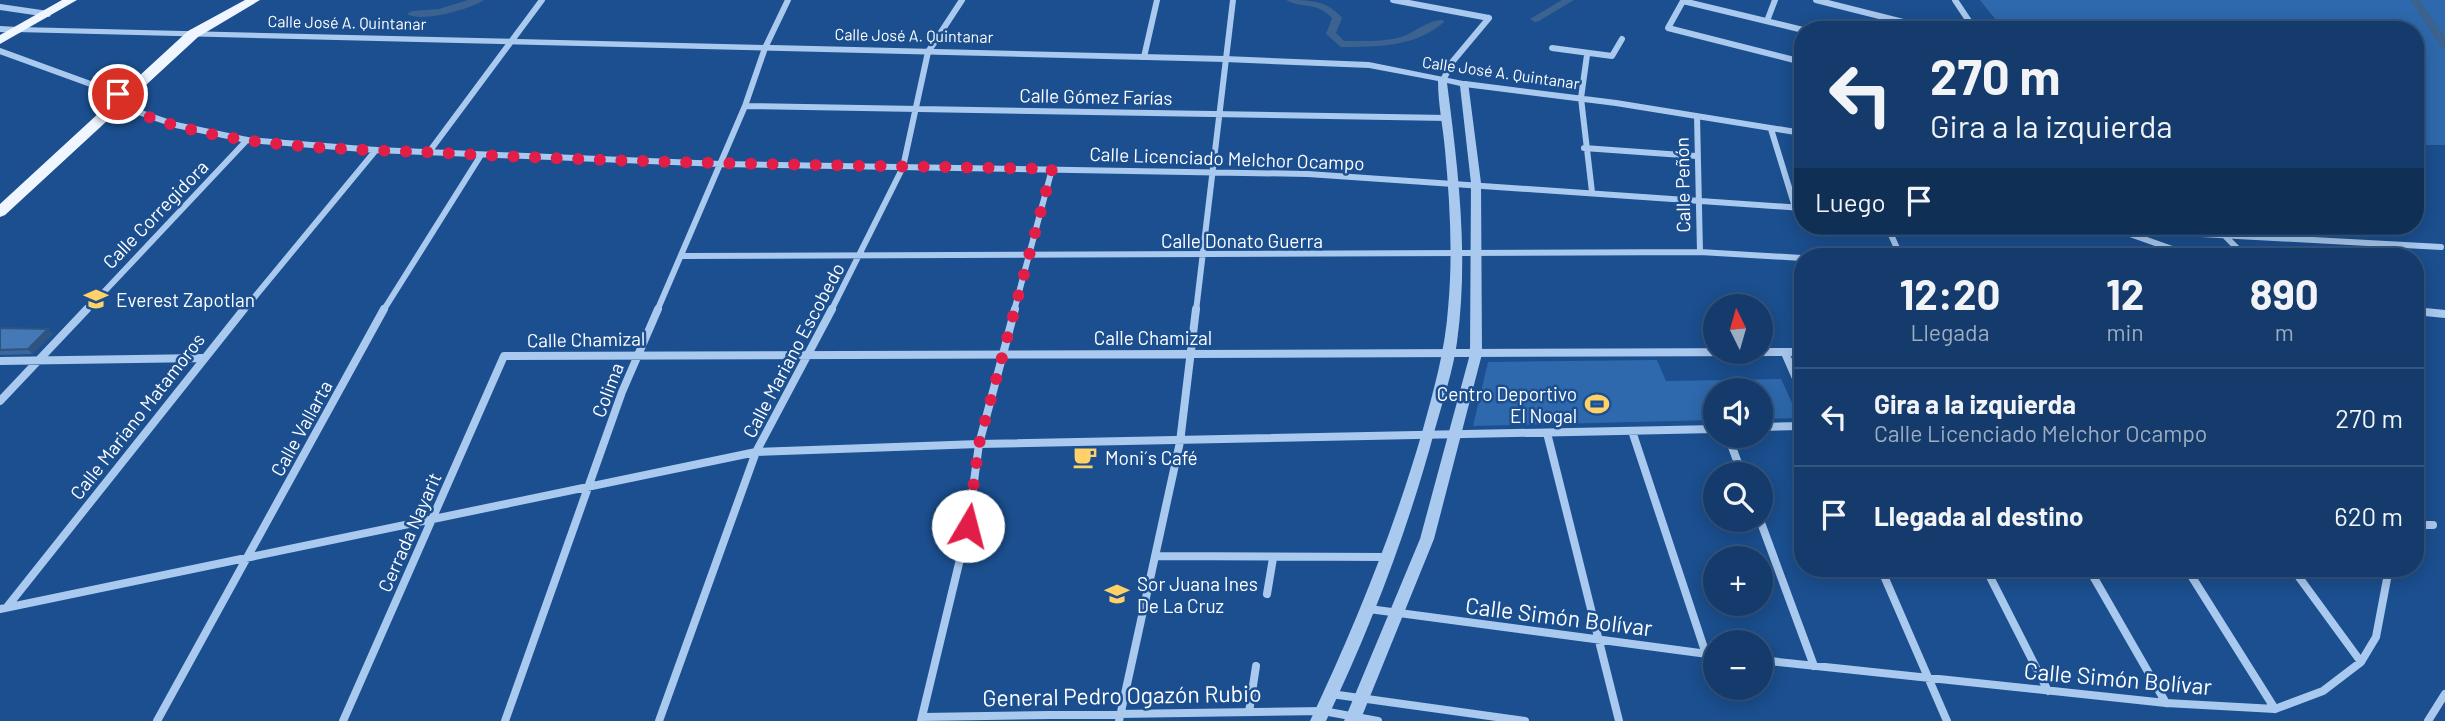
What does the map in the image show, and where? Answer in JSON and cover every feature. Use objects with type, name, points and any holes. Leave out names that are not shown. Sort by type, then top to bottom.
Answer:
[{"type":"main road","points":[[0,40],[71,0]]},
{"type":"main road","points":[[0,212],[193,34],[254,0]]},
{"type":"street","points":[[429,152],[508,41],[542,0]]},
{"type":"street","name":"Colima","points":[[505,721],[638,354],[746,106],[765,48],[788,0]]},
{"type":"street","name":"Calle Mariano Escobedo","points":[[659,721],[756,452],[861,255],[903,167],[928,52],[962,0]]},
{"type":"street","points":[[1144,57],[1157,0]]},
{"type":"street","points":[[1121,718],[1180,442],[1233,0]]},
{"type":"street","points":[[1321,716],[1390,557],[1427,436],[1448,353],[1456,256],[1454,182],[1442,82],[1452,61],[1489,18],[1393,0]]},
{"type":"street","points":[[1766,21],[1775,0]]},
{"type":"street","points":[[1816,0],[1899,21]]},
{"type":"street","points":[[1955,0],[1969,21]]},
{"type":"street","points":[[1794,28],[1683,1],[1668,28],[1794,60]]},
{"type":"street","points":[[0,8],[48,14]]},
{"type":"street","points":[[0,29],[19,30]]},
{"type":"street","name":"Calle José A. Quintanar","points":[[19,30],[1226,59],[1370,65],[1442,82],[1581,98],[1794,132]]},
{"type":"street","points":[[1552,48],[1612,57],[1622,39]]},
{"type":"street","name":"Calle Licenciado Melchor Ocampo","points":[[0,51],[118,94],[121,106],[141,115],[247,140],[376,150],[721,164],[1212,171],[1476,183],[1794,207]]},
{"type":"street","points":[[1587,55],[1581,98],[1584,148],[1592,192]]},
{"type":"street","points":[[1353,719],[1427,539],[1476,354],[1476,183],[1465,84]]},
{"type":"street","name":"Calle Gómez Farías","points":[[746,106],[1447,118]]},
{"type":"street","name":"Calle Peñón","points":[[1697,116],[1700,252]]},
{"type":"street","points":[[1771,129],[1794,193]]},
{"type":"street","name":"Calle Corregidora","points":[[0,401],[247,140]]},
{"type":"street","points":[[1584,148],[1696,156]]},
{"type":"street","name":"Calle Mariano Matamoros","points":[[3,609],[203,358],[376,150]]},
{"type":"street","name":"Calle Vallarta","points":[[156,721],[403,275],[481,155]]},
{"type":"street","points":[[921,719],[949,615],[968,526],[979,444],[1052,169]]},
{"type":"street","points":[[2135,235],[2170,248]]},
{"type":"street","points":[[2226,235],[2441,247]]},
{"type":"street","points":[[2226,235],[2238,248]]},
{"type":"street","name":"Calle Donato Guerra","points":[[681,256],[1456,256],[1700,252],[1794,258]]},
{"type":"street","points":[[2424,313],[2445,314]]},
{"type":"street","name":"Calle Chamizal","points":[[504,356],[1002,352],[1794,352]]},
{"type":"street","points":[[1785,353],[1794,374]]},
{"type":"street","name":"Cerrada Nayarit","points":[[342,721],[504,356]]},
{"type":"street","points":[[0,361],[203,358]]},
{"type":"street","points":[[1773,427],[1794,426]]},
{"type":"street","points":[[3,609],[756,452],[979,444],[1703,429]]},
{"type":"street","points":[[1632,431],[1703,631]]},
{"type":"street","points":[[1547,433],[1619,721]]},
{"type":"street","points":[[2424,525],[2433,525]]},
{"type":"street","points":[[1764,532],[1814,666]]},
{"type":"street","points":[[1156,556],[1390,557]]},
{"type":"street","points":[[1268,594],[1273,558]]},
{"type":"street","points":[[1884,577],[1947,721]]},
{"type":"street","points":[[1990,577],[2048,691]]},
{"type":"street","points":[[2094,577],[2166,703]]},
{"type":"street","points":[[2192,577],[2275,709]]},
{"type":"street","points":[[2299,577],[2361,662]]},
{"type":"street","name":"Calle Simón Bolívar","points":[[1773,661],[2166,703],[2275,709],[2323,691],[2361,662],[2376,637],[2387,577]]},
{"type":"street","name":"Calle Simón Bolívar","points":[[1369,609],[1600,642],[1703,653]]},
{"type":"street","points":[[1249,712],[1256,666]]},
{"type":"street","points":[[1331,694],[1525,721]]},
{"type":"street","points":[[2428,721],[2445,694]]},
{"type":"street","name":"General Pedro Ogazón Rubio","points":[[921,719],[1121,718],[1249,712],[1378,721]]},
{"type":"shaded area","points":[[1980,0],[2445,0],[2445,145],[2424,145],[2424,21],[1997,21]]},
{"type":"shaded area","name":"Centro Deportivo El Nogal","points":[[1657,360],[1666,381],[1703,380],[1703,420],[1473,426],[1488,362]]},
{"type":"shaded area","name":"Centro Deportivo El Nogal","points":[[1773,379],[1781,379],[1794,407],[1794,418],[1773,419]]},
{"type":"building","points":[[0,328],[48,329],[28,349],[0,350]]},
{"type":"waterway","points":[[412,14],[440,12],[479,0]]},
{"type":"waterway","points":[[1291,0],[1317,3],[1333,12],[1337,18],[1331,34],[1341,44],[1403,40],[1439,22]]},
{"type":"waterway","points":[[1535,19],[1569,0]]},
{"type":"waterway","points":[[2415,0],[2445,45]]},
{"type":"place","name":"Everest Zapotlan","points":[[96,299]]},
{"type":"place","name":"Centro Deportivo El Nogal","points":[[1597,404]]},
{"type":"place","name":"Moni´s Café","points":[[1085,457]]},
{"type":"place","name":"Sor Juana Ines De La Cruz","points":[[1117,594]]},
{"type":"route","points":[[118,94],[121,106],[141,115],[247,140],[376,150],[695,163],[1052,169],[979,444],[968,526]]}]
